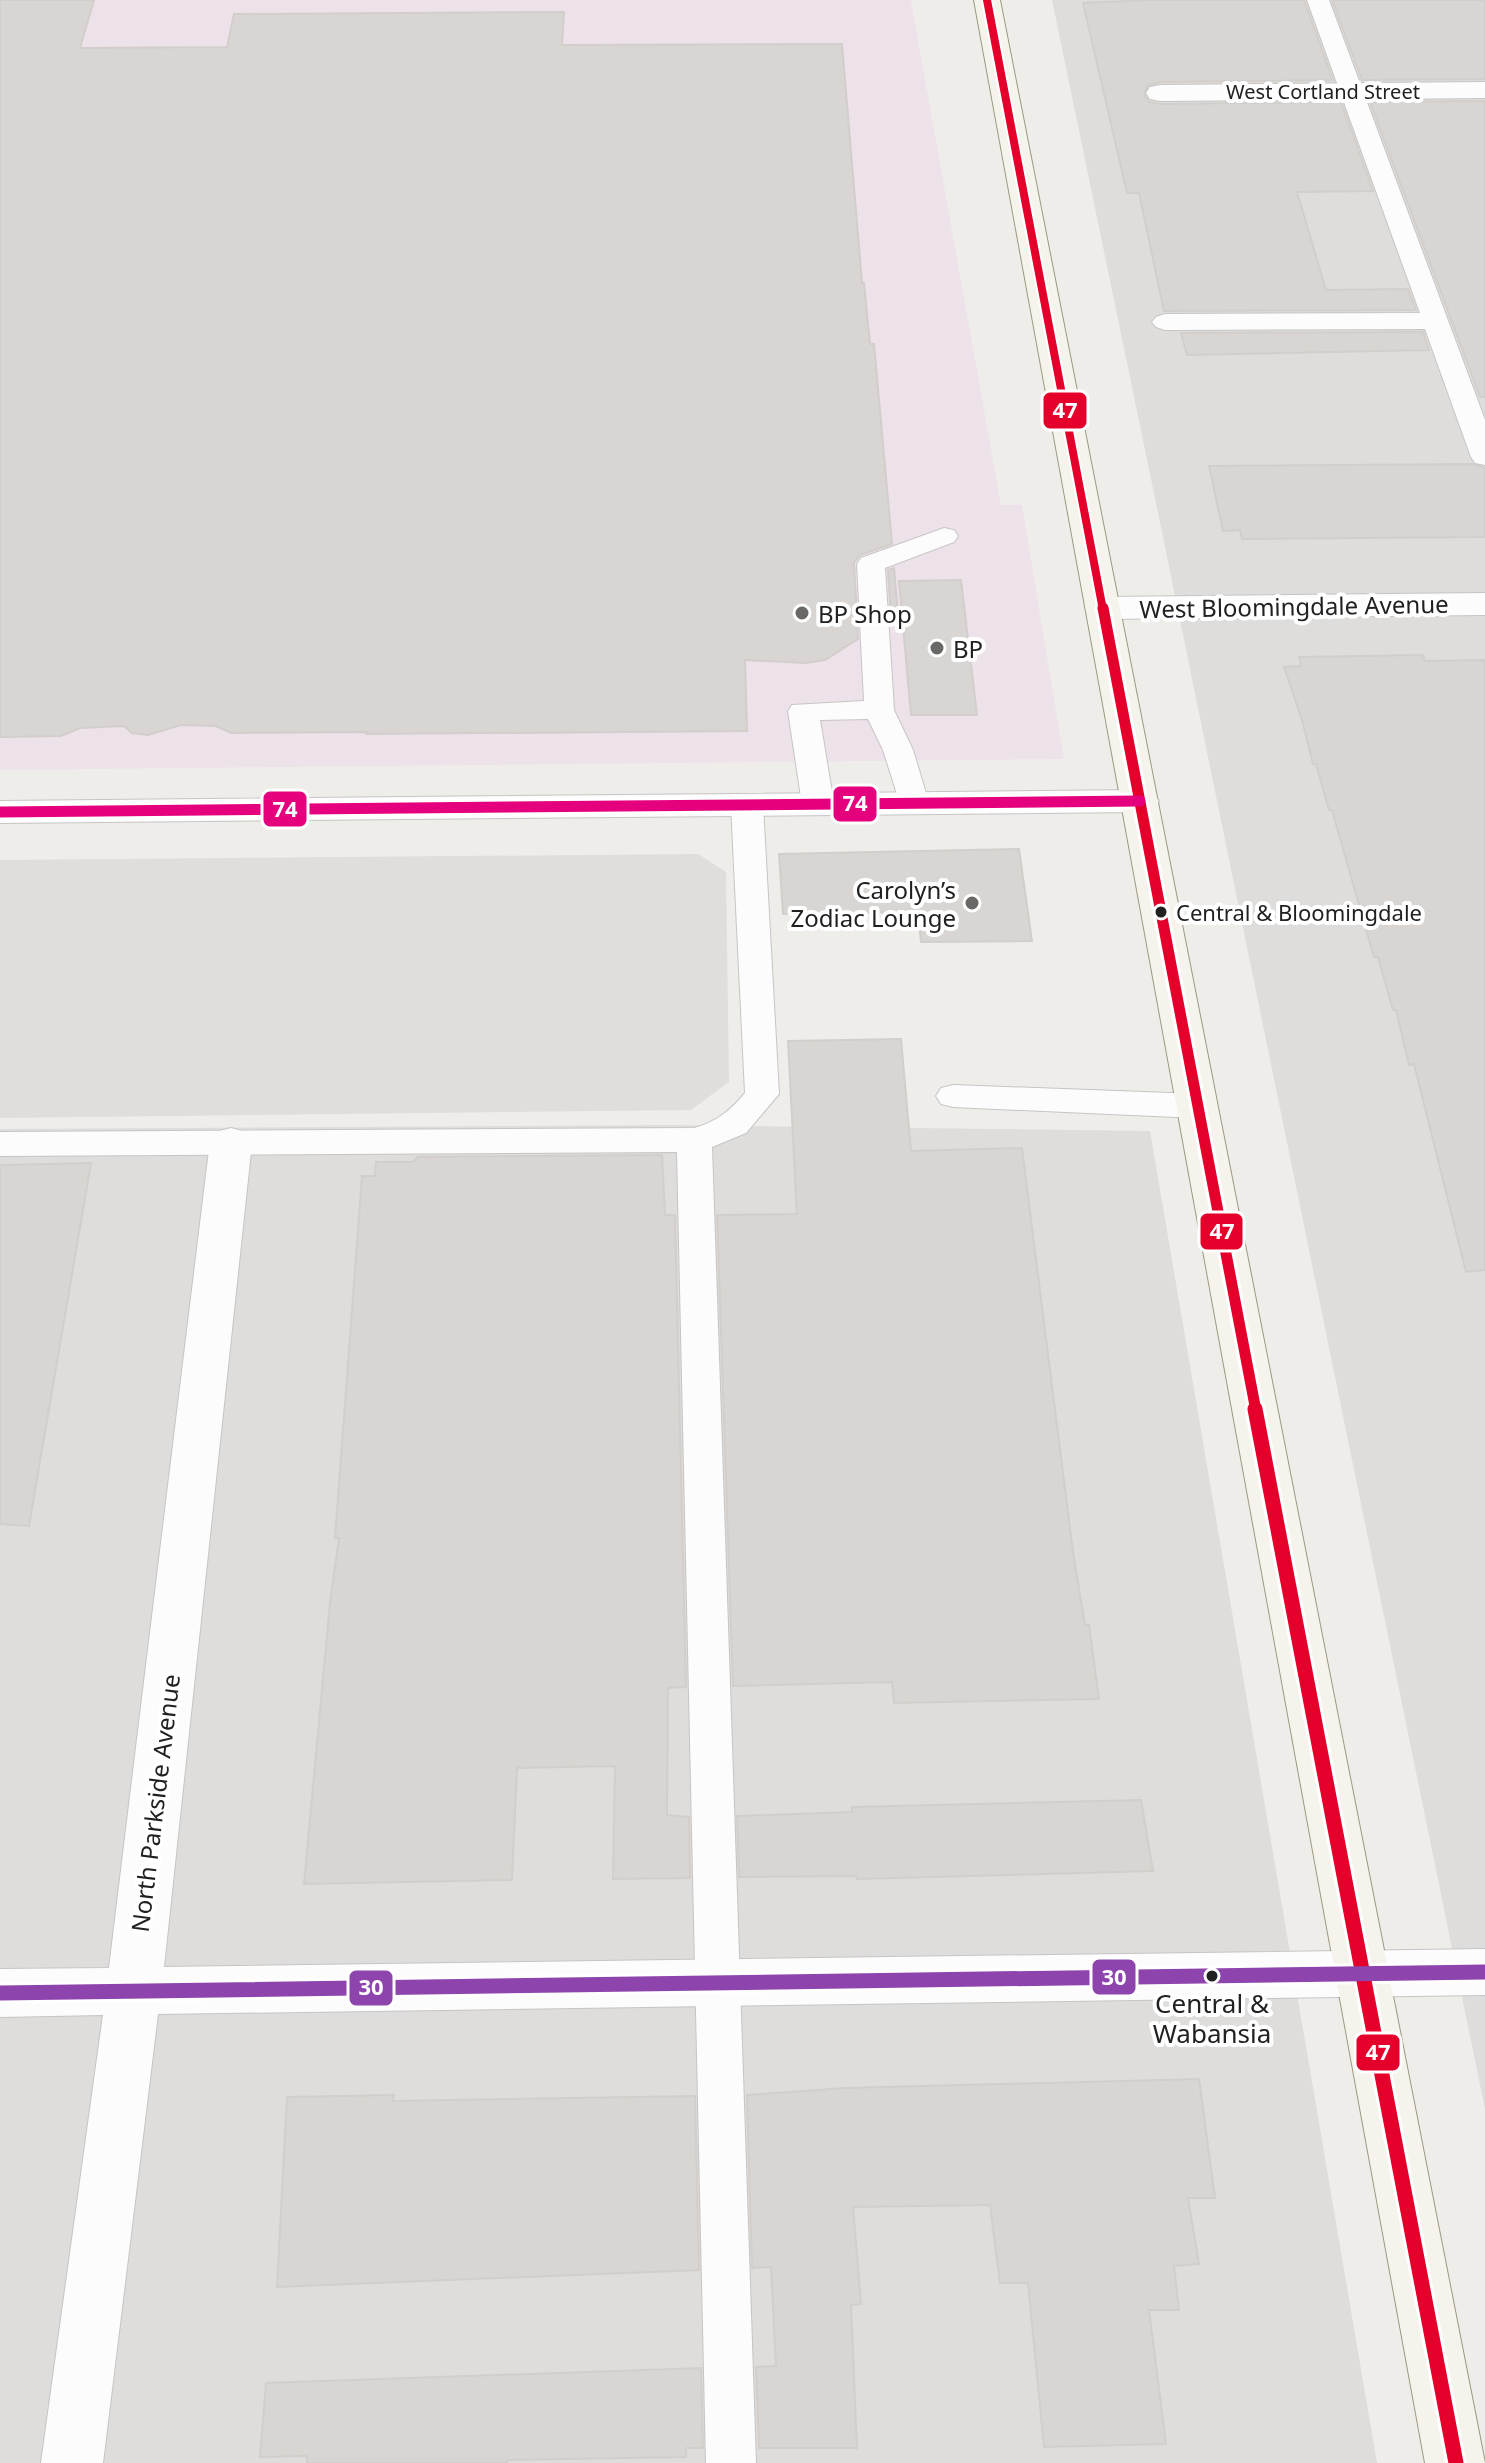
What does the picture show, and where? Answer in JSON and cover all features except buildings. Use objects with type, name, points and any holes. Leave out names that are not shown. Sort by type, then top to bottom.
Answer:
[{"type":"street","points":[[987,0],[1456,2463]]},
{"type":"street","name":"West Cortland Street","points":[[1160,93],[1485,90]]},
{"type":"street","name":"West Bloomingdale Avenue","points":[[1103,608],[1485,604]]},
{"type":"street","points":[[0,812],[1140,801]]},
{"type":"street","name":"North Parkside Avenue","points":[[72,2463],[134,1990],[231,1142]]},
{"type":"street","points":[[0,1993],[1485,1972]]},
{"type":"lane","points":[[1318,0],[1485,457]]},
{"type":"lane","points":[[1165,322],[1435,321]]},
{"type":"lane","points":[[913,803],[898,750],[879,710],[871,564],[944,536]]},
{"type":"lane","points":[[818,804],[803,711],[879,710]]},
{"type":"lane","points":[[0,1144],[694,1140],[721,1133],[742,1122],[762,1094],[747,805]]},
{"type":"lane","points":[[953,1096],[1198,1106]]},
{"type":"lane","points":[[694,1140],[731,2463]]},
{"type":"shaded area","points":[[0,0],[911,0],[1001,505],[1022,505],[1064,759],[0,770]]},
{"type":"shaded area","points":[[1052,0],[1485,0],[1485,2109],[1156,503]]},
{"type":"shaded area","points":[[698,854],[726,872],[729,1082],[691,1110],[0,1118],[0,860]]},
{"type":"shaded area","points":[[671,1125],[1150,1131],[1377,2463],[0,2463],[0,1129]]},
{"type":"transit line","name":"47","points":[[987,0],[1456,2463]]},
{"type":"transit line","name":"74","points":[[0,812],[1140,801]]},
{"type":"transit line","name":"30","points":[[0,1993],[1485,1972]]},
{"type":"place","name":"BP Shop","points":[[802,613]]},
{"type":"place","name":"BP","points":[[937,648]]},
{"type":"place","name":"Carolyn’s Zodiac Lounge","points":[[972,903]]},
{"type":"place","name":"Central & Bloomingdale","points":[[1161,912]]},
{"type":"place","name":"Central & Wabansia","points":[[1212,1976]]}]
